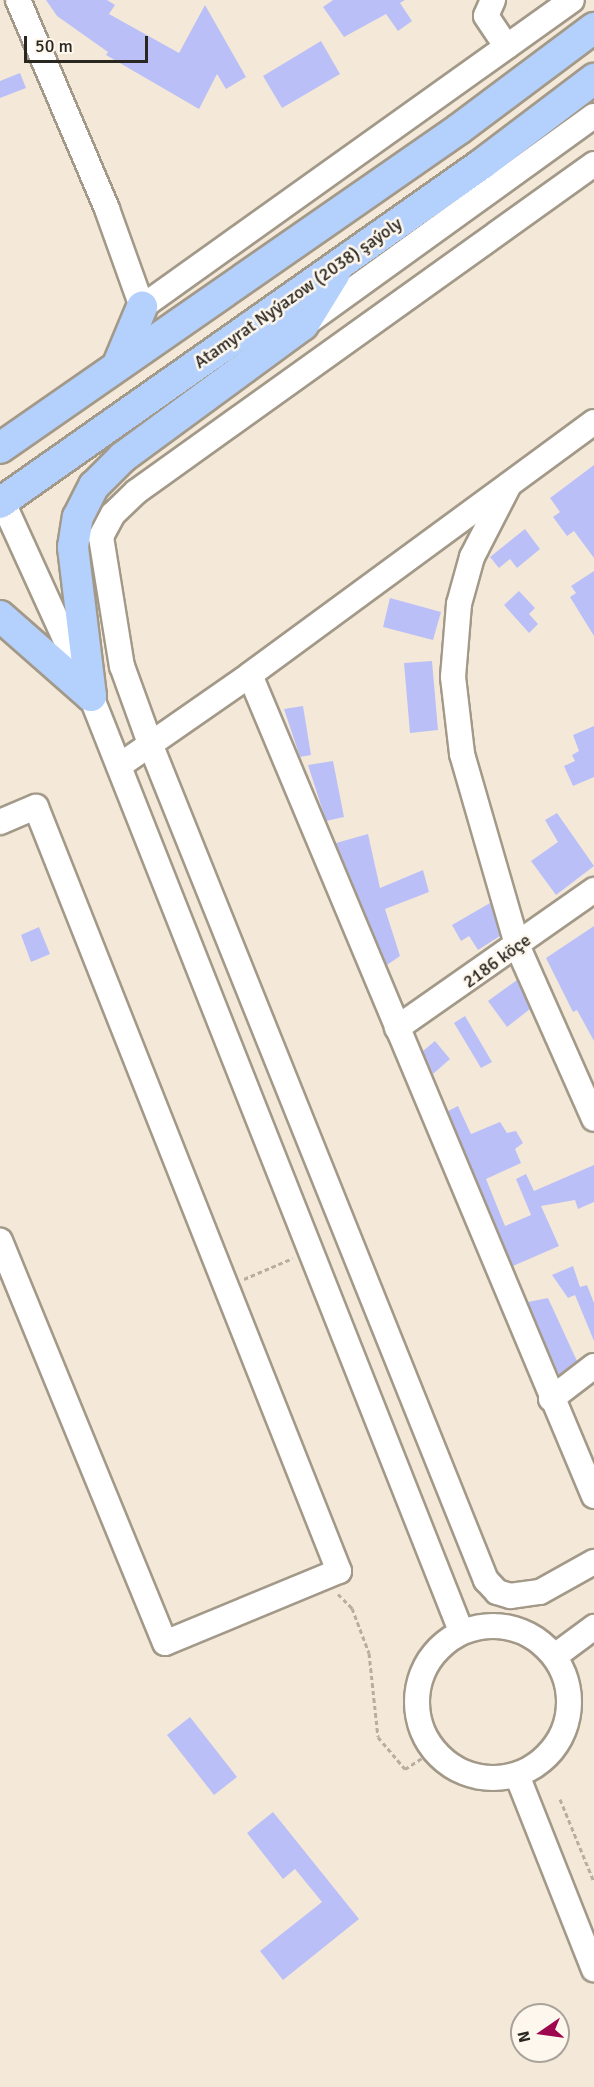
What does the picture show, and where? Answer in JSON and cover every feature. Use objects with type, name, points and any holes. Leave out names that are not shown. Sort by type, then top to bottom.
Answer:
[{"type":"main road","points":[[0,448],[119,362],[459,129],[594,28]]},
{"type":"main road","name":"Atamyrat Nyýazow (2038) şaýoly","points":[[1,500],[341,263],[594,79]]},
{"type":"main road","points":[[91,696],[74,578],[78,518],[94,486],[116,464],[303,325],[341,263]]},
{"type":"main road","points":[[119,362],[142,307]]},
{"type":"main road","points":[[123,416],[207,395]]},
{"type":"main road","points":[[0,616],[91,696]]},
{"type":"street","points":[[18,0],[107,209],[142,307],[572,0]]},
{"type":"street","points":[[493,0],[486,16],[507,47]]},
{"type":"street","points":[[303,325],[594,116]]},
{"type":"street","points":[[594,164],[113,514],[101,537],[106,584],[122,666],[151,746],[486,1580],[497,1592],[510,1596],[540,1592],[594,1562]]},
{"type":"street","points":[[118,766],[151,746],[250,675],[594,422]]},
{"type":"street","points":[[510,482],[472,558],[459,604],[453,677],[462,754],[517,945],[594,1119]]},
{"type":"street","points":[[1,500],[91,696],[461,1631]]},
{"type":"street","points":[[250,675],[551,1399],[594,1496]]},
{"type":"street","points":[[0,822],[36,807],[339,1571],[165,1643],[0,1240]]},
{"type":"street","name":"2186 köçe","points":[[397,1028],[594,890]]},
{"type":"street","points":[[551,1399],[594,1366]]},
{"type":"street","points":[[486,1625],[512,1627],[536,1638],[555,1656],[570,1701],[566,1725],[555,1746],[538,1764],[517,1775],[492,1779],[466,1774],[434,1750],[417,1717],[416,1691],[424,1666],[440,1646],[461,1631],[486,1625]]},
{"type":"street","points":[[555,1656],[594,1627]]},
{"type":"street","points":[[517,1775],[594,1969]]},
{"type":"path","points":[[227,1287],[309,1251]]},
{"type":"path","points":[[322,1578],[352,1608],[369,1653],[378,1737],[405,1770],[434,1750]]},
{"type":"path","points":[[560,1799],[594,1882]]},
{"type":"building","points":[[46,0],[107,0],[115,5],[109,14],[179,53],[205,5],[246,77],[226,89],[217,74],[199,109],[106,55],[108,52],[57,16]]},
{"type":"building","points":[[333,0],[405,0],[400,3],[412,21],[398,31],[386,14],[344,37],[323,7]]},
{"type":"building","points":[[321,41],[340,74],[282,108],[263,76]]},
{"type":"building","points":[[20,73],[26,88],[0,98],[0,81]]},
{"type":"building","points":[[594,465],[594,558],[574,531],[567,536],[553,517],[560,512],[550,498]]},
{"type":"building","points":[[525,529],[540,549],[517,568],[510,559],[499,568],[490,557]]},
{"type":"building","points":[[594,571],[594,636],[570,597],[576,593],[571,586]]},
{"type":"building","points":[[519,591],[535,608],[529,614],[538,624],[529,633],[504,605]]},
{"type":"building","points":[[390,598],[441,612],[433,640],[383,627]]},
{"type":"building","points":[[432,661],[438,730],[410,733],[404,663]]},
{"type":"building","points":[[303,706],[311,755],[300,757],[284,709]]},
{"type":"building","points":[[594,726],[594,777],[573,786],[564,766],[575,761],[572,755],[579,751],[573,735]]},
{"type":"building","points":[[333,761],[344,817],[326,821],[308,765]]},
{"type":"building","points":[[557,813],[594,866],[556,895],[531,861],[558,842],[545,820]]},
{"type":"building","points":[[368,834],[380,888],[423,870],[429,892],[385,909],[400,956],[387,965],[336,843]]},
{"type":"building","points":[[490,903],[500,936],[478,950],[469,936],[461,941],[452,925]]},
{"type":"building","points":[[594,926],[594,1041],[577,1010],[573,1012],[546,958]]},
{"type":"building","points":[[39,927],[50,954],[31,962],[21,935]]},
{"type":"building","points":[[517,980],[530,1009],[507,1027],[488,1001]]},
{"type":"building","points":[[465,1016],[492,1062],[481,1068],[454,1023]]},
{"type":"building","points":[[435,1041],[450,1059],[433,1074],[423,1051]]},
{"type":"building","points":[[458,1106],[471,1134],[500,1122],[507,1133],[516,1131],[523,1143],[515,1149],[521,1163],[486,1179],[505,1226],[531,1215],[516,1179],[526,1174],[534,1191],[594,1165],[594,1202],[578,1209],[575,1200],[541,1206],[559,1246],[513,1266],[448,1111]]},
{"type":"building","points":[[573,1266],[580,1287],[587,1285],[594,1303],[594,1341],[575,1295],[568,1298],[552,1275]]},
{"type":"building","points":[[548,1298],[577,1361],[559,1375],[528,1302]]},
{"type":"building","points":[[190,1717],[237,1777],[214,1795],[167,1735]]},
{"type":"building","points":[[273,1812],[359,1919],[283,1980],[260,1951],[322,1902],[295,1869],[283,1879],[247,1833]]}]
